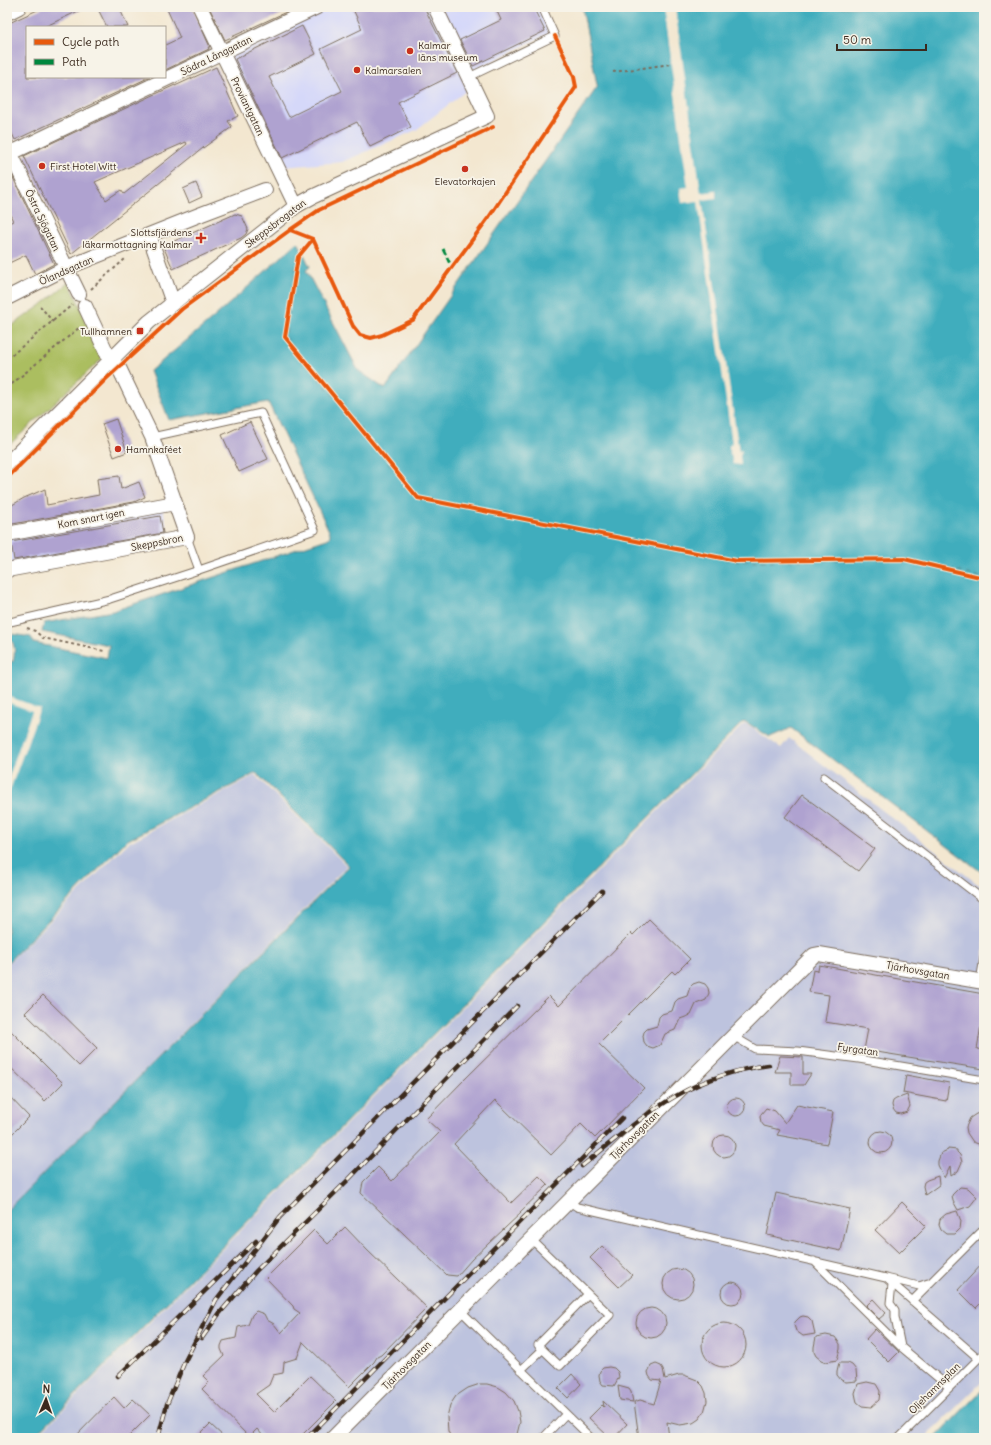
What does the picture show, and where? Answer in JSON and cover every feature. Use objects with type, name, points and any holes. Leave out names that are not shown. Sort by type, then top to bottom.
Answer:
[{"type":"street","points":[[7,13],[19,7]]},
{"type":"street","name":"Proviantgatan","points":[[200,7],[296,206]]},
{"type":"street","name":"Södra Långgatan","points":[[8,152],[222,53],[317,7]]},
{"type":"street","points":[[435,7],[469,77]]},
{"type":"street","name":"Skeppsbrogatan","points":[[7,464],[144,326],[296,206],[312,197],[488,116],[469,77]]},
{"type":"street","name":"Östra Sjögatan","points":[[8,152],[84,302],[110,360]]},
{"type":"street","name":"Ölandsgatan","points":[[7,298],[66,268],[265,190]]},
{"type":"street","points":[[149,235],[173,303]]},
{"type":"street","name":"Skeppsbron","points":[[7,570],[187,536],[152,437],[119,368],[110,360]]},
{"type":"street","name":"Kom snart igen","points":[[7,534],[175,503]]},
{"type":"street","name":"Tjärhovsgatan","points":[[333,1438],[732,1036],[816,954],[982,981]]},
{"type":"lane","points":[[469,77],[555,36],[542,7]]},
{"type":"lane","points":[[10,622],[110,599],[314,530],[261,413],[152,437]]},
{"type":"lane","points":[[187,536],[199,570]]},
{"type":"lane","points":[[824,777],[984,900]]},
{"type":"lane","points":[[982,981],[984,958]]},
{"type":"lane","name":"Fyrgatan","points":[[732,1036],[755,1049],[798,1051],[859,1059],[984,1080]]},
{"type":"lane","points":[[568,1201],[576,1207],[918,1286],[930,1282]]},
{"type":"lane","points":[[912,1301],[984,1229]]},
{"type":"lane","points":[[531,1239],[610,1315],[560,1366],[538,1345],[588,1294]]},
{"type":"lane","points":[[814,1261],[901,1347],[949,1387]]},
{"type":"lane","points":[[886,1278],[978,1358]]},
{"type":"lane","points":[[892,1284],[890,1303],[895,1310],[901,1347]]},
{"type":"lane","points":[[460,1310],[591,1438]]},
{"type":"lane","points":[[521,1370],[542,1350]]},
{"type":"lane","name":"Oljehamnsplan","points":[[898,1438],[984,1353]]},
{"type":"lane","points":[[543,1438],[566,1414]]},
{"type":"path","points":[[613,72],[671,64]]},
{"type":"path","points":[[7,388],[84,302],[126,258]]},
{"type":"path","points":[[7,359],[53,322],[84,302]]},
{"type":"path","points":[[40,306],[53,322]]},
{"type":"path","points":[[43,638],[104,651]]},
{"type":"shaded area","points":[[327,7],[429,7],[464,78],[467,90],[416,130],[342,162],[282,167],[230,62],[232,54]]},
{"type":"shaded area","points":[[440,7],[538,7],[548,27],[548,34],[474,70],[467,67]]},
{"type":"shaded area","points":[[163,508],[169,538],[7,567],[7,538]]},
{"type":"shaded area","points":[[745,723],[781,748],[789,738],[984,889],[984,1380],[925,1438],[35,1438]]},
{"type":"shaded area","points":[[255,775],[347,866],[7,1210],[7,964],[128,843]]},
{"type":"green space","points":[[69,282],[104,357],[7,447],[7,329],[40,306]]},
{"type":"water","points":[[582,7],[984,7],[984,874],[791,728],[770,737],[744,721],[33,1438],[7,1438],[7,1210],[349,866],[256,773],[126,841],[7,963],[7,659],[13,662],[14,652],[13,643],[9,638],[13,634],[31,637],[34,643],[107,658],[109,645],[42,632],[44,623],[113,611],[330,537],[330,533],[268,402],[169,420],[150,371],[212,319],[298,242],[310,267],[306,270],[358,370],[385,389],[598,86]]},
{"type":"water","points":[[984,1388],[984,1438],[935,1438]]},
{"type":"pier","points":[[663,7],[675,7],[701,193],[716,191],[716,198],[702,200],[739,452],[740,450],[742,451],[740,455],[740,465],[733,464],[730,455],[729,446],[732,443],[698,201],[682,203],[680,188],[688,187]]},
{"type":"pier","points":[[7,696],[40,708],[7,798],[7,782],[32,711],[7,702]]},
{"type":"building","points":[[44,7],[87,7],[46,26],[26,26],[26,78],[148,78],[15,140],[7,123],[7,24]]},
{"type":"building","points":[[97,7],[119,7],[128,26],[106,26]]},
{"type":"building","points":[[166,7],[192,7],[210,47],[208,47],[209,49],[166,70],[166,45],[180,38]]},
{"type":"building","points":[[209,7],[297,7],[225,40]]},
{"type":"building","points":[[352,7],[424,7],[457,73],[398,102],[411,127],[370,147],[357,122],[282,158],[235,59],[302,26],[316,54],[269,77],[289,117],[342,91],[321,49],[362,29]]},
{"type":"building","points":[[495,7],[533,7],[545,31],[473,66],[460,40],[501,20]]},
{"type":"building","points":[[216,67],[238,116],[228,121],[232,127],[203,148],[71,254],[24,156]],"holes":[[[186,142],[187,144],[124,194],[121,190],[106,200],[95,182]]]},
{"type":"building","points":[[7,165],[54,264],[35,274],[26,255],[7,264],[7,224],[13,221],[7,208]]},
{"type":"building","points":[[196,183],[202,197],[189,203],[183,189]]},
{"type":"building","points":[[235,214],[242,216],[248,229],[246,234],[241,238],[173,269],[163,246]]},
{"type":"building","points":[[116,419],[127,452],[114,457],[102,424]]},
{"type":"building","points":[[250,422],[268,459],[239,472],[222,435]]},
{"type":"building","points":[[119,476],[121,489],[139,482],[145,497],[134,502],[7,525],[7,508],[24,498],[45,489],[47,505],[99,495],[97,479]]},
{"type":"building","points":[[160,516],[163,533],[14,560],[11,542]]},
{"type":"building","points":[[802,795],[875,849],[858,871],[785,817]]},
{"type":"building","points":[[649,919],[690,959],[675,974],[672,971],[599,1044],[644,1088],[595,1138],[581,1124],[551,1155],[495,1100],[454,1144],[511,1203],[539,1176],[548,1185],[520,1212],[521,1213],[472,1259],[457,1276],[447,1275],[361,1193],[363,1182],[378,1167],[392,1181],[440,1132],[426,1119],[464,1080],[549,996],[559,1006],[631,933],[633,935]]},
{"type":"building","points":[[819,965],[984,994],[984,1008],[977,1049],[984,1050],[984,1069],[864,1050],[868,1029],[825,1022],[829,995],[809,992],[813,970],[818,971]]},
{"type":"building","points":[[699,982],[705,984],[708,988],[709,993],[706,1000],[696,1004],[691,1015],[680,1019],[675,1030],[665,1034],[660,1045],[653,1048],[647,1046],[644,1042],[644,1032],[647,1029],[657,1026],[659,1017],[662,1014],[672,1011],[675,1002],[678,999],[687,996],[690,987]]},
{"type":"building","points":[[43,995],[97,1048],[79,1066],[25,1013]]},
{"type":"building","points":[[7,1027],[63,1083],[45,1101],[7,1064]]},
{"type":"building","points":[[780,1056],[803,1057],[803,1074],[811,1074],[804,1085],[791,1085],[791,1072],[775,1072]]},
{"type":"building","points":[[906,1075],[949,1083],[946,1101],[903,1093]]},
{"type":"building","points":[[7,1094],[29,1117],[7,1139]]},
{"type":"building","points":[[907,1095],[910,1106],[907,1112],[901,1114],[896,1113],[892,1105],[893,1101]]},
{"type":"building","points":[[736,1098],[742,1101],[745,1107],[742,1113],[736,1116],[730,1113],[727,1107],[730,1101]]},
{"type":"building","points":[[797,1105],[833,1112],[827,1144],[777,1135],[780,1130],[764,1126],[761,1122],[761,1114],[766,1108],[775,1111],[785,1123]]},
{"type":"building","points":[[984,1112],[984,1146],[973,1142],[967,1133],[966,1127],[970,1118],[976,1114]]},
{"type":"building","points":[[877,1131],[885,1131],[892,1138],[892,1146],[885,1153],[877,1153],[870,1146],[870,1138]]},
{"type":"building","points":[[724,1135],[732,1138],[735,1146],[732,1154],[724,1157],[716,1154],[713,1146],[716,1138]]},
{"type":"building","points":[[948,1149],[957,1150],[962,1162],[958,1171],[951,1176],[950,1166],[944,1178],[938,1165],[938,1161],[941,1153]]},
{"type":"building","points":[[938,1176],[939,1185],[925,1195],[923,1186],[924,1182]]},
{"type":"building","points":[[960,1187],[968,1188],[977,1197],[970,1206],[958,1210],[953,1201],[952,1195]]},
{"type":"building","points":[[776,1193],[850,1209],[841,1251],[767,1235]]},
{"type":"building","points":[[902,1202],[926,1226],[899,1253],[875,1230]]},
{"type":"building","points":[[957,1211],[961,1221],[960,1229],[955,1234],[946,1234],[941,1230],[939,1225],[940,1219],[946,1214]]},
{"type":"building","points":[[345,1227],[427,1308],[349,1387],[303,1342],[297,1358],[284,1362],[283,1373],[273,1375],[269,1385],[256,1394],[274,1412],[310,1376],[336,1401],[299,1438],[265,1438],[257,1429],[249,1437],[202,1389],[209,1382],[203,1376],[224,1356],[221,1349],[223,1341],[236,1338],[238,1327],[248,1325],[252,1315],[256,1311],[264,1314],[267,1320],[274,1324],[281,1333],[300,1313],[294,1309],[293,1306],[266,1278],[314,1230],[328,1244]]},
{"type":"building","points":[[602,1246],[632,1275],[619,1287],[590,1258]]},
{"type":"building","points":[[984,1262],[984,1300],[976,1308],[958,1290]]},
{"type":"building","points":[[678,1269],[688,1274],[693,1284],[688,1294],[678,1299],[668,1294],[663,1284],[668,1274]]},
{"type":"building","points":[[732,1282],[740,1285],[743,1293],[740,1301],[732,1304],[724,1301],[721,1293],[724,1285]]},
{"type":"building","points":[[873,1299],[886,1313],[879,1319],[866,1306]]},
{"type":"building","points":[[651,1308],[661,1313],[666,1323],[661,1333],[651,1338],[641,1333],[636,1323],[641,1313]]},
{"type":"building","points":[[803,1316],[808,1317],[812,1321],[815,1334],[803,1336],[796,1331],[794,1325],[795,1322]]},
{"type":"building","points":[[720,1323],[728,1323],[733,1324],[740,1329],[745,1336],[745,1354],[740,1361],[733,1366],[720,1367],[712,1364],[705,1357],[702,1349],[702,1341],[705,1333],[712,1326]]},
{"type":"building","points":[[875,1329],[899,1352],[889,1362],[866,1339]]},
{"type":"building","points":[[826,1335],[835,1337],[840,1344],[837,1360],[826,1362],[816,1356],[814,1352],[816,1337]]},
{"type":"building","points":[[839,1363],[848,1363],[852,1365],[856,1370],[857,1381],[846,1382],[841,1380],[837,1375]]},
{"type":"building","points":[[656,1364],[661,1366],[663,1369],[665,1379],[684,1375],[697,1380],[703,1386],[707,1401],[704,1412],[699,1419],[693,1423],[680,1425],[667,1422],[669,1438],[639,1438],[634,1402],[640,1400],[654,1404],[661,1381],[652,1380],[648,1372],[651,1366]]},
{"type":"building","points":[[603,1368],[614,1368],[618,1372],[619,1377],[614,1386],[603,1385],[600,1381],[600,1371]]},
{"type":"building","points":[[572,1374],[581,1384],[568,1398],[558,1388]]},
{"type":"building","points":[[867,1382],[876,1384],[880,1391],[879,1400],[871,1407],[862,1406],[857,1402],[855,1393],[858,1384]]},
{"type":"building","points":[[480,1384],[498,1387],[506,1392],[514,1401],[520,1422],[516,1438],[451,1438],[448,1431],[447,1417],[450,1405],[456,1396],[468,1388]]},
{"type":"building","points":[[618,1386],[629,1389],[633,1402],[620,1400]]},
{"type":"building","points":[[114,1397],[124,1408],[133,1399],[150,1415],[127,1438],[74,1438]]},
{"type":"building","points":[[603,1401],[627,1424],[614,1438],[610,1438],[589,1418],[602,1405],[604,1407]]},
{"type":"building","points":[[210,1424],[225,1438],[196,1438]]},
{"type":"ferry route","points":[[298,257],[285,337],[418,498],[737,561],[904,559],[984,578]]},
{"type":"railway","points":[[158,1438],[167,1404],[185,1361],[216,1300],[280,1217],[602,891]]},
{"type":"railway","points":[[202,1338],[219,1314],[256,1271],[350,1178],[517,1006]]},
{"type":"railway","points":[[582,1166],[647,1115],[690,1089],[713,1078],[740,1070],[769,1065]]},
{"type":"railway","points":[[307,1438],[622,1118]]},
{"type":"railway","points":[[118,1376],[256,1241]]},
{"type":"marked path","points":[[7,146],[11,154]]},
{"type":"marked path","points":[[443,249],[452,268]]},
{"type":"cycle path","points":[[290,230],[313,239],[353,326],[360,335],[371,338],[382,335],[413,320],[489,217],[576,87],[574,77],[555,36]]},
{"type":"cycle path","points":[[7,478],[106,379],[182,309],[290,230],[319,210],[493,127]]},
{"type":"cycle path","points":[[313,239],[298,257],[285,337],[418,498],[737,561],[904,559],[984,578]]},
{"type":"place","name":"Kalmar läns museum","points":[[410,51]]},
{"type":"place","name":"Kalmarsalen","points":[[357,70]]},
{"type":"place","name":"First Hotel Witt","points":[[42,166]]},
{"type":"place","name":"Elevatorkajen","points":[[465,169]]},
{"type":"place","name":"Slottsfjärdens läkarmottagning Kalmar","points":[[201,238]]},
{"type":"place","name":"Tullhamnen","points":[[140,331]]},
{"type":"place","name":"Hamnkaféet","points":[[118,449]]}]
